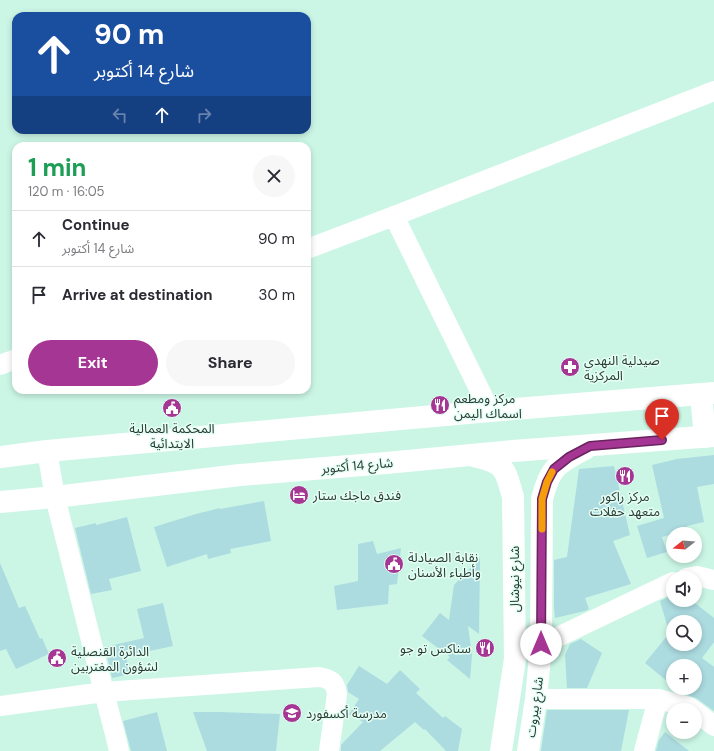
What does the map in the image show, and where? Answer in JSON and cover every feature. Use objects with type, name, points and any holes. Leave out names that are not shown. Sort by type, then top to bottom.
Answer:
[{"type":"main road","points":[[0,457],[490,411],[707,394],[709,436]]},
{"type":"main road","name":"شارع 14 أكتوبر","points":[[0,502],[240,475],[709,436]]},
{"type":"main road","name":"شارع بيروت","points":[[528,751],[536,699],[541,644],[542,499],[547,482],[554,469],[569,457],[590,446]]},
{"type":"main road","name":"شارع نيوشال","points":[[469,455],[497,463],[502,467],[506,473],[513,497],[515,658],[501,751]]},
{"type":"street","points":[[311,247],[394,216],[714,91]]},
{"type":"street","points":[[394,216],[490,411]]},
{"type":"street","points":[[0,365],[12,360]]},
{"type":"street","points":[[47,452],[55,497],[119,751]]},
{"type":"street","points":[[702,577],[714,580]]},
{"type":"street","points":[[541,644],[666,585]]},
{"type":"street","points":[[0,706],[104,692],[319,677],[332,682],[336,687],[337,694],[329,751]]},
{"type":"street","points":[[536,699],[658,699],[674,703]]},
{"type":"street","points":[[644,751],[658,699]]},
{"type":"street","points":[[702,717],[714,726]]},
{"type":"building","points":[[714,455],[714,484],[697,487],[704,522],[687,527],[666,527],[666,536],[662,537],[666,552],[647,558],[637,526],[664,518],[652,465],[677,459]]},
{"type":"building","points":[[614,466],[630,535],[613,541],[631,584],[585,598],[589,609],[555,618],[554,560],[567,557],[579,469]]},
{"type":"building","points":[[264,501],[271,541],[230,549],[231,553],[208,559],[207,554],[167,567],[154,527],[220,508]]},
{"type":"building","points":[[127,517],[141,571],[109,579],[112,590],[91,594],[75,528],[96,523],[96,525]]},
{"type":"building","points":[[373,541],[377,554],[401,548],[397,584],[389,585],[388,604],[337,610],[334,586],[358,581],[358,544]]},
{"type":"building","points":[[480,558],[479,634],[468,626],[472,655],[470,679],[447,660],[450,657],[422,636],[440,613],[449,620],[454,585]]},
{"type":"building","points":[[0,563],[19,608],[25,606],[40,639],[42,638],[49,654],[16,669],[6,649],[0,651]]},
{"type":"building","points":[[666,598],[666,607],[700,607],[714,618],[714,642],[702,658],[714,667],[714,711],[696,698],[687,695],[702,695],[702,659],[666,659],[666,680],[645,663],[666,637],[666,651],[702,651],[702,615],[666,615],[666,621],[660,601]]},
{"type":"building","points":[[163,603],[173,646],[126,656],[130,674],[112,678],[105,647],[144,638],[137,609]]},
{"type":"building","points":[[581,639],[602,653],[587,688],[567,688],[565,655],[570,644]]},
{"type":"building","points":[[359,666],[387,684],[400,670],[420,689],[416,693],[443,718],[445,716],[462,729],[458,751],[446,751],[425,729],[424,730],[415,722],[380,751],[341,751],[341,745],[363,722],[349,714],[359,699],[348,692],[347,685]]},
{"type":"building","points":[[547,710],[629,710],[621,751],[541,751]]},
{"type":"building","points":[[157,712],[167,751],[131,751],[123,721]]},
{"type":"building","points":[[193,712],[280,714],[276,751],[207,751]]},
{"type":"building","points":[[665,732],[666,739],[674,739],[689,751],[656,751],[659,740]]},
{"type":"slow traffic","points":[[542,529],[542,499],[547,482],[552,472]]},
{"type":"place","name":"صيدلية النهدي المركزية","points":[[570,367]]},
{"type":"place","name":"مركز ومطعم اسماك اليمن","points":[[440,405]]},
{"type":"place","name":"المحكمة العمالية الايتدائية","points":[[172,408]]},
{"type":"place","name":"مركز راكور متعهد حفلات","points":[[625,476]]},
{"type":"place","name":"فندق ماجك ستار","points":[[299,495]]},
{"type":"place","name":"نقابة الصيادلة وأطباء الأسنان","points":[[394,564]]},
{"type":"place","name":"سناكس تو جو","points":[[485,648]]},
{"type":"place","name":"الدائرة القنصلية لشؤون المغتربين","points":[[57,658]]},
{"type":"place","name":"مدرسة أكسفورد","points":[[292,713]]},
{"type":"route","points":[[541,644],[542,499],[547,482],[554,469],[569,457],[590,446],[662,440]]}]
